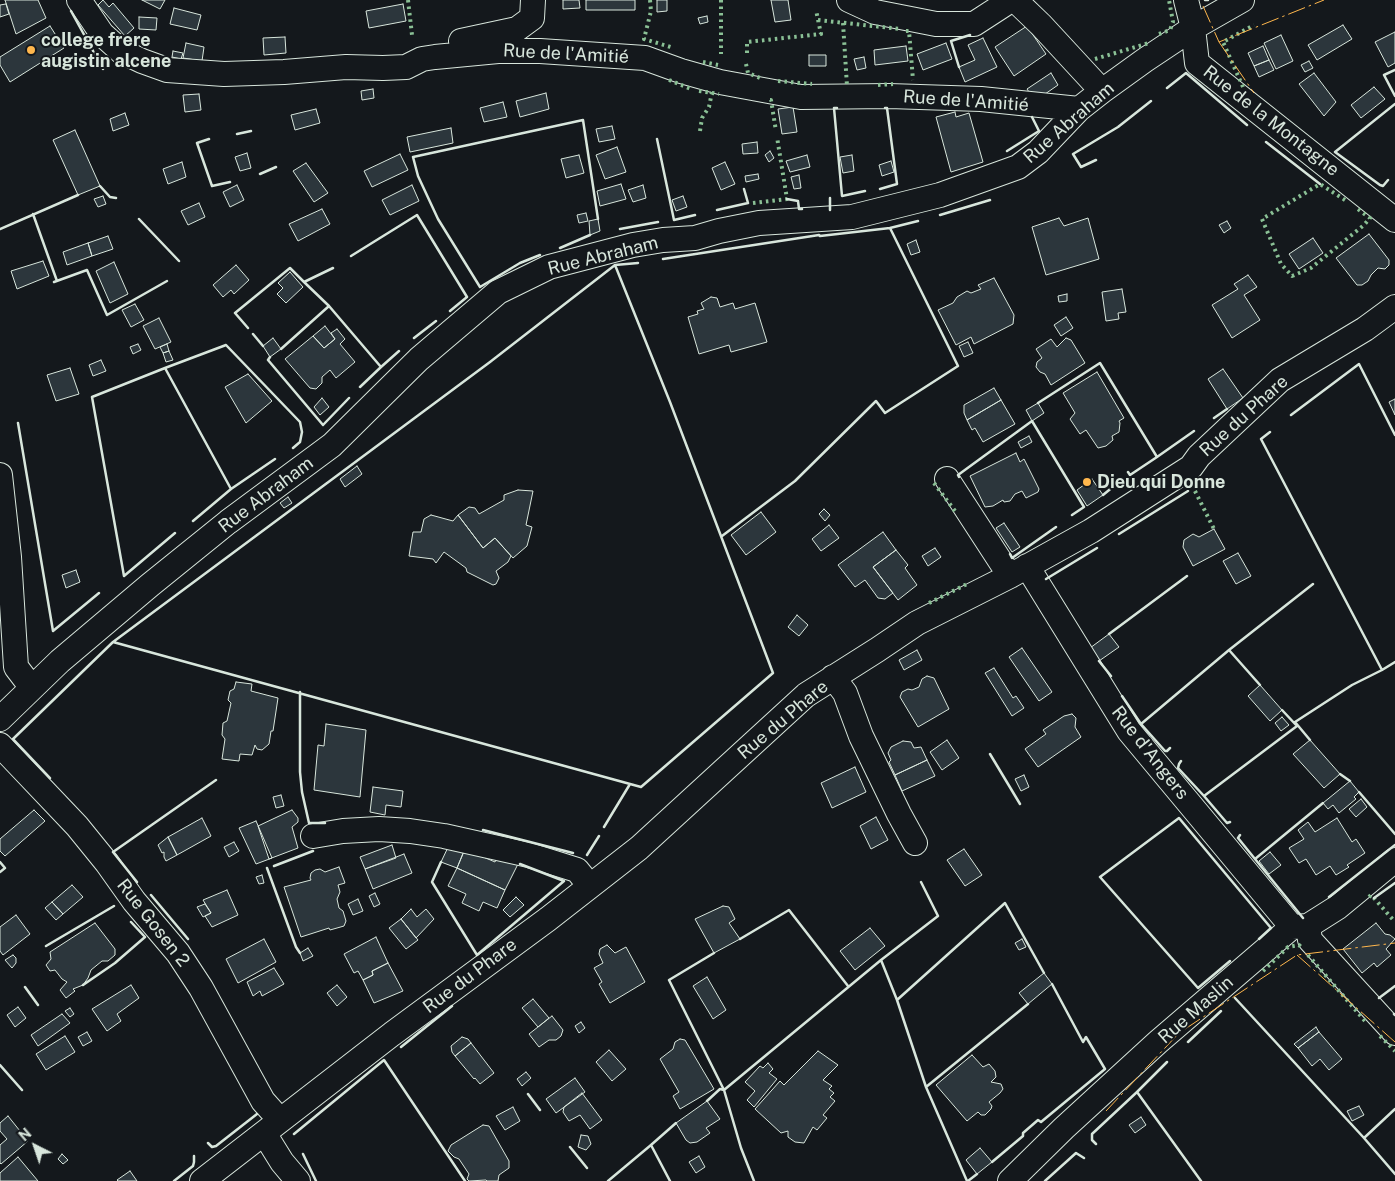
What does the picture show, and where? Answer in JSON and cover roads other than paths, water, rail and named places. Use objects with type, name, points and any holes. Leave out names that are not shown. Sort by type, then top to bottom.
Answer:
[{"type":"street","name":"Rue de l'Amitié","points":[[79,0],[102,34],[122,51],[166,70],[224,74],[346,67],[383,68],[406,66],[422,59],[435,57],[498,51],[540,51],[645,58],[720,82],[801,97],[888,96],[981,99],[1079,109]]},
{"type":"street","points":[[435,57],[448,44],[517,29],[532,18],[533,0]]},
{"type":"street","points":[[849,0],[875,12],[936,24],[974,24],[1011,0]]},
{"type":"street","points":[[1015,0],[1041,25],[1102,91]]},
{"type":"street","name":"Rue de la Montagne","points":[[1186,0],[1193,28],[1197,63],[1395,220]]},
{"type":"street","name":"Rue Abraham","points":[[0,720],[60,661],[186,555],[332,445],[419,359],[498,292],[549,267],[633,245],[663,240],[695,238],[759,223],[852,217],[940,195],[1018,167],[1038,152],[1079,109],[1102,91],[1193,28],[1242,0]]},
{"type":"street","name":"Rue du Phare","points":[[202,1181],[511,945],[548,919],[638,848],[806,695],[917,622],[1019,571],[1091,531],[1191,467],[1199,456],[1280,380],[1365,329],[1395,307]]},
{"type":"street","points":[[0,474],[4,557],[16,667],[32,688]]},
{"type":"street","name":"Rue d'Angers","points":[[948,479],[1019,571],[1129,731],[1310,940],[1395,1034]]},
{"type":"street","points":[[833,677],[845,693],[861,736],[915,843]]},
{"type":"street","name":"Rue Gosen 2","points":[[0,745],[77,826],[107,863],[134,902],[178,953],[201,988],[263,1101],[282,1162],[298,1181]]},
{"type":"street","points":[[313,836],[343,831],[379,829],[410,831],[454,838],[530,855],[577,870],[590,886]]},
{"type":"street","name":"Rue Maslin","points":[[1010,1181],[1064,1128],[1158,1042],[1300,927],[1338,908],[1395,860]]},
{"type":"place","name":"college frere augistin alcene","points":[[31,50]]},
{"type":"place","name":"Dieu qui Donne","points":[[1087,482]]}]
